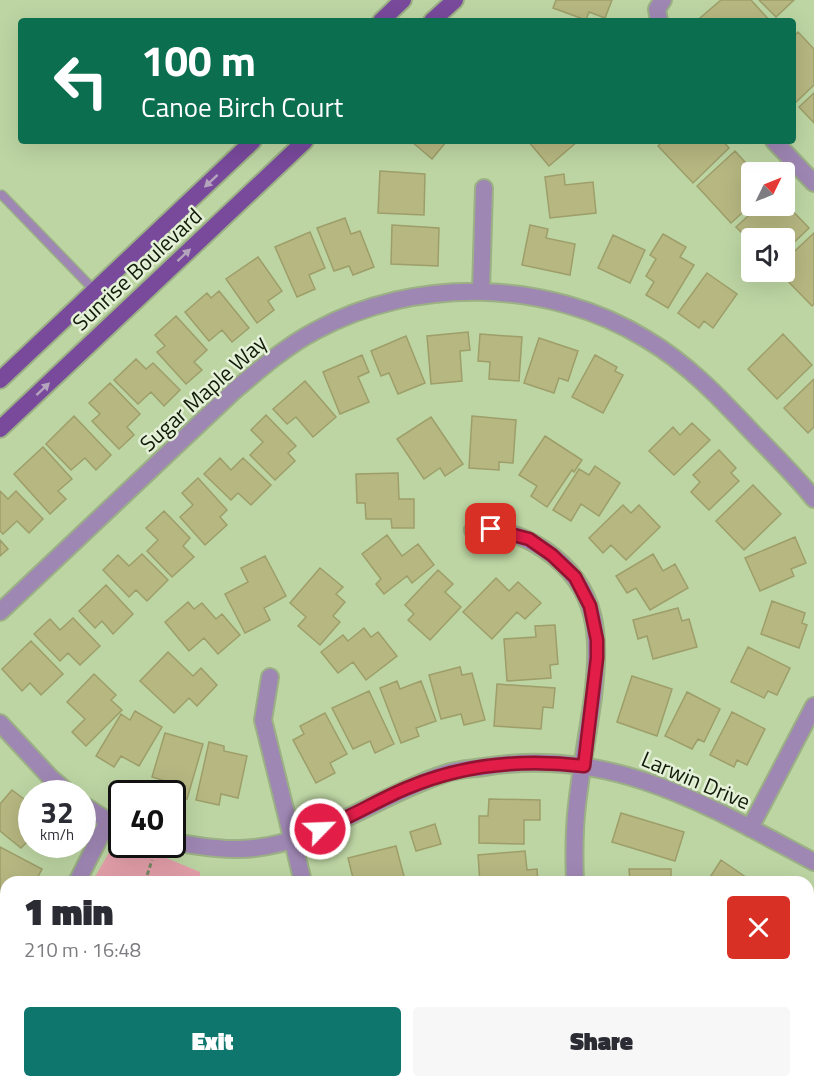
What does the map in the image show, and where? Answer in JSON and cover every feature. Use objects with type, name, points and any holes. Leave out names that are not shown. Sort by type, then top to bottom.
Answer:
[{"type":"main road","points":[[384,18],[403,0]]},
{"type":"main road","points":[[435,18],[455,0]]},
{"type":"main road","name":"Sunrise Boulevard","points":[[0,380],[250,144]]},
{"type":"main road","name":"Sunrise Boulevard","points":[[0,429],[302,144]]},
{"type":"street","points":[[658,18],[657,9],[663,0]]},
{"type":"street","points":[[777,144],[814,183]]},
{"type":"street","points":[[481,291],[484,188]]},
{"type":"street","name":"Sugar Maple Way","points":[[0,612],[234,391],[291,345],[346,316],[415,297],[481,291],[515,294],[548,300],[615,322],[674,357],[710,387],[814,499]]},
{"type":"street","points":[[473,530],[491,529],[529,539],[552,555],[575,577],[590,606],[597,640],[597,658],[584,766],[577,803],[575,876]]},
{"type":"street","points":[[270,677],[263,720],[301,876]]},
{"type":"street","points":[[750,828],[814,706]]},
{"type":"street","points":[[0,723],[54,780]]},
{"type":"street","name":"Larwin Drive","points":[[186,843],[241,849],[292,840],[332,825],[406,788],[446,773],[536,762],[584,766],[631,775],[693,798],[814,862]]},
{"type":"street","points":[[81,876],[108,834]]},
{"type":"lane","points":[[2,195],[94,290]]},
{"type":"path","points":[[147,876],[152,860]]},
{"type":"shaded area","points":[[108,854],[108,858],[166,858],[200,872],[200,876],[95,876]]},
{"type":"building","points":[[556,0],[612,0],[605,18],[589,12],[587,18],[580,18],[553,8]]},
{"type":"building","points":[[721,0],[751,0],[767,18],[700,18]]},
{"type":"building","points":[[759,0],[794,0],[776,17]]},
{"type":"building","points":[[798,32],[814,49],[814,85],[796,102],[796,34]]},
{"type":"building","points":[[814,93],[814,123],[799,107]]},
{"type":"building","points":[[414,144],[444,144],[432,159]]},
{"type":"building","points":[[531,144],[575,144],[549,166]]},
{"type":"building","points":[[660,144],[726,144],[729,148],[693,183],[658,146]]},
{"type":"building","points":[[735,151],[745,162],[741,162],[741,214],[731,223],[697,186]]},
{"type":"building","points":[[380,171],[425,174],[424,215],[378,213]]},
{"type":"building","points":[[564,174],[565,185],[593,182],[596,213],[550,218],[545,177]]},
{"type":"building","points":[[795,213],[809,228],[795,241],[795,228],[741,228],[741,232],[736,227],[748,216],[795,216]]},
{"type":"building","points":[[345,218],[351,234],[360,231],[374,267],[353,275],[349,266],[334,271],[317,228]]},
{"type":"building","points":[[392,225],[439,228],[438,266],[391,264]]},
{"type":"building","points":[[530,225],[548,229],[546,238],[575,244],[570,275],[522,265]]},
{"type":"building","points":[[310,232],[325,268],[309,275],[315,289],[297,297],[275,247]]},
{"type":"building","points":[[814,233],[814,304],[812,306],[789,282],[795,282],[795,251]]},
{"type":"building","points":[[663,234],[686,247],[680,257],[694,265],[668,308],[646,295],[654,282],[646,276],[656,259],[650,255]]},
{"type":"building","points":[[613,235],[645,250],[630,283],[598,268]]},
{"type":"building","points":[[258,257],[282,291],[268,301],[274,310],[257,323],[226,279]]},
{"type":"building","points":[[707,273],[737,294],[713,328],[704,321],[699,328],[678,313]]},
{"type":"building","points":[[219,291],[249,328],[232,342],[222,330],[209,341],[185,312],[207,293],[211,298]]},
{"type":"building","points":[[176,316],[207,350],[194,362],[202,370],[186,384],[157,352],[165,346],[155,335]]},
{"type":"building","points":[[468,332],[470,350],[460,351],[462,381],[431,384],[427,336]]},
{"type":"building","points":[[480,334],[522,337],[519,381],[489,379],[490,362],[478,361]]},
{"type":"building","points":[[783,334],[812,365],[777,399],[748,369]]},
{"type":"building","points":[[406,336],[425,383],[398,394],[389,373],[381,376],[371,351]]},
{"type":"building","points":[[539,338],[578,351],[568,381],[559,378],[554,393],[524,383]]},
{"type":"building","points":[[362,355],[369,372],[358,377],[369,402],[340,414],[323,372]]},
{"type":"building","points":[[595,355],[617,367],[615,371],[623,375],[603,413],[572,397]]},
{"type":"building","points":[[136,359],[146,369],[153,363],[180,390],[164,406],[151,392],[138,404],[114,380]]},
{"type":"building","points":[[814,379],[814,427],[808,433],[784,408]]},
{"type":"building","points":[[305,381],[336,417],[313,437],[296,417],[287,424],[273,409]]},
{"type":"building","points":[[110,383],[140,414],[127,427],[134,435],[119,449],[92,421],[100,414],[89,403]]},
{"type":"building","points":[[266,415],[296,446],[288,453],[295,461],[275,480],[250,455],[263,442],[251,430]]},
{"type":"building","points":[[74,416],[111,455],[96,470],[85,458],[71,470],[46,444]]},
{"type":"building","points":[[472,416],[516,420],[513,463],[499,462],[499,470],[469,468]]},
{"type":"building","points":[[431,417],[463,464],[445,476],[440,468],[424,479],[397,439]]},
{"type":"building","points":[[692,423],[710,440],[674,475],[649,451],[673,427],[680,435]]},
{"type":"building","points":[[545,436],[582,460],[574,472],[572,470],[547,507],[531,496],[537,486],[519,475]]},
{"type":"building","points":[[43,447],[72,479],[58,491],[66,499],[50,514],[14,474]]},
{"type":"building","points":[[719,450],[736,468],[731,473],[739,481],[709,510],[691,492],[700,482],[693,475]]},
{"type":"building","points":[[220,458],[231,470],[243,458],[271,485],[251,505],[238,493],[231,500],[204,474]]},
{"type":"building","points":[[595,466],[620,483],[599,516],[581,504],[571,521],[553,510],[579,469],[589,475]]},
{"type":"building","points":[[398,473],[399,499],[414,499],[414,528],[392,528],[391,519],[366,519],[365,503],[357,503],[356,474]]},
{"type":"building","points":[[198,478],[227,510],[220,517],[227,525],[205,545],[180,517],[193,505],[182,493]]},
{"type":"building","points":[[753,485],[781,514],[744,550],[716,521]]},
{"type":"building","points":[[0,491],[8,499],[16,491],[43,519],[29,533],[17,521],[3,534],[0,531]]},
{"type":"building","points":[[623,505],[631,513],[639,505],[660,527],[626,560],[611,545],[603,553],[589,538]]},
{"type":"building","points":[[164,511],[190,538],[183,546],[194,557],[172,577],[147,551],[158,540],[146,528]]},
{"type":"building","points":[[387,535],[402,556],[418,544],[434,565],[412,583],[407,576],[384,594],[376,584],[381,579],[362,554]]},
{"type":"building","points":[[795,537],[806,563],[791,569],[794,576],[760,591],[745,558]]},
{"type":"building","points":[[0,540],[8,549],[0,556]]},
{"type":"building","points":[[142,554],[168,580],[147,601],[136,590],[129,597],[103,570],[118,555],[129,566]]},
{"type":"building","points":[[653,554],[663,571],[675,564],[688,588],[650,610],[636,588],[627,593],[616,576]]},
{"type":"building","points":[[265,556],[286,596],[264,608],[270,620],[245,633],[225,594],[248,582],[241,568]]},
{"type":"building","points":[[320,568],[343,587],[336,594],[345,602],[333,616],[340,622],[320,645],[298,626],[306,617],[290,603]]},
{"type":"building","points":[[438,570],[453,584],[445,592],[461,607],[430,640],[408,620],[414,614],[405,605]]},
{"type":"building","points":[[496,578],[509,591],[518,582],[541,603],[525,619],[517,612],[492,639],[463,612]]},
{"type":"building","points":[[106,585],[133,614],[113,634],[102,621],[95,628],[79,611]]},
{"type":"building","points":[[772,601],[805,613],[802,623],[807,625],[799,648],[761,634]]},
{"type":"building","points":[[188,602],[194,609],[202,603],[216,619],[222,614],[240,635],[218,654],[204,638],[189,651],[165,622]]},
{"type":"building","points":[[678,608],[682,621],[689,619],[697,647],[653,659],[647,636],[638,639],[633,620]]},
{"type":"building","points":[[73,618],[100,646],[80,665],[68,653],[60,661],[34,634],[50,619],[60,630]]},
{"type":"building","points":[[555,625],[558,664],[550,665],[551,678],[507,681],[504,639],[536,637],[535,626]]},
{"type":"building","points":[[364,628],[371,637],[378,632],[397,656],[366,680],[353,662],[338,673],[321,652],[343,635],[348,641]]},
{"type":"building","points":[[31,641],[63,674],[41,695],[30,683],[22,691],[2,669]]},
{"type":"building","points":[[748,647],[790,668],[777,695],[768,691],[764,698],[731,682]]},
{"type":"building","points":[[168,652],[193,676],[201,668],[217,685],[197,706],[189,698],[174,713],[140,681]]},
{"type":"building","points":[[460,667],[462,675],[472,673],[485,720],[464,725],[461,714],[441,719],[429,675]]},
{"type":"building","points":[[94,674],[116,695],[111,700],[122,710],[86,746],[72,732],[85,719],[67,702]]},
{"type":"building","points":[[632,676],[672,689],[657,736],[617,722]]},
{"type":"building","points":[[397,681],[400,689],[421,681],[436,721],[416,728],[419,736],[401,743],[380,688]]},
{"type":"building","points":[[497,684],[555,688],[553,708],[543,707],[541,729],[494,726]]},
{"type":"building","points":[[369,691],[394,744],[375,753],[370,741],[353,749],[332,708]]},
{"type":"building","points":[[687,692],[720,709],[704,742],[698,739],[692,749],[665,736]]},
{"type":"building","points":[[135,711],[162,727],[139,766],[121,756],[114,767],[96,756],[121,714],[130,720]]},
{"type":"building","points":[[732,712],[765,729],[747,765],[737,760],[734,767],[710,755]]},
{"type":"building","points":[[325,713],[347,754],[330,763],[335,773],[316,783],[293,740],[304,734],[300,726]]},
{"type":"building","points":[[165,733],[203,744],[187,799],[186,780],[162,780],[152,777]]},
{"type":"building","points":[[209,742],[224,746],[224,751],[247,756],[238,798],[221,794],[219,805],[196,800]]},
{"type":"building","points":[[12,790],[18,794],[18,846],[0,831],[0,804]]},
{"type":"building","points":[[489,799],[540,800],[540,820],[524,820],[524,844],[479,843],[479,816],[488,816]]},
{"type":"building","points":[[621,813],[684,832],[675,861],[612,842]]},
{"type":"building","points":[[435,824],[441,844],[416,851],[410,832]]},
{"type":"building","points":[[396,846],[404,876],[352,876],[348,858]]},
{"type":"building","points":[[0,847],[42,869],[38,876],[0,876]]},
{"type":"building","points":[[525,851],[527,870],[537,869],[538,876],[480,876],[478,855]]},
{"type":"building","points":[[721,860],[744,876],[711,876]]},
{"type":"building","points":[[629,869],[671,869],[671,876],[630,876]]},
{"type":"route","points":[[320,829],[406,788],[446,773],[536,762],[584,766],[597,658],[597,640],[590,606],[575,577],[552,555],[529,539],[491,529]]}]
